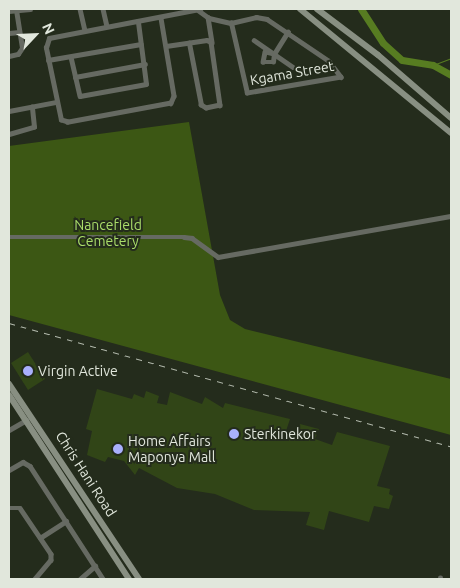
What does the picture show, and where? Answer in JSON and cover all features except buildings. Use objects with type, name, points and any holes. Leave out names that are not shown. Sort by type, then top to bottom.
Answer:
[{"type":"main road","points":[[300,9],[451,133]]},
{"type":"main road","points":[[317,9],[378,55],[451,118]]},
{"type":"main road","name":"Chris Hani Road","points":[[9,384],[28,418],[129,579]]},
{"type":"main road","name":"Chris Hani Road","points":[[9,395],[28,418],[139,579]]},
{"type":"street","points":[[9,11],[30,9]]},
{"type":"street","points":[[80,9],[85,30]]},
{"type":"street","points":[[103,9],[107,26]]},
{"type":"street","points":[[161,18],[174,96],[168,105],[68,122],[59,117],[48,60],[49,38],[107,26],[161,18],[199,9]]},
{"type":"street","name":"Kgama Street","points":[[199,9],[208,17],[231,22],[260,16],[288,32],[329,61],[340,71],[341,78],[246,93],[231,22]]},
{"type":"street","points":[[9,56],[21,51],[16,10]]},
{"type":"street","points":[[189,43],[201,105],[206,108],[222,103],[208,17]]},
{"type":"street","points":[[71,57],[80,96],[146,84],[145,64],[138,22]]},
{"type":"street","points":[[9,33],[19,32]]},
{"type":"street","points":[[274,54],[288,32]]},
{"type":"street","points":[[166,46],[208,40],[212,44]]},
{"type":"street","points":[[254,40],[293,67]]},
{"type":"street","points":[[48,60],[141,44]]},
{"type":"street","points":[[75,77],[145,64]]},
{"type":"street","points":[[9,111],[56,102]]},
{"type":"street","points":[[9,134],[34,127],[32,107]]},
{"type":"street","points":[[9,237],[184,237],[192,238],[218,257],[451,216]]},
{"type":"street","points":[[9,430],[28,418]]},
{"type":"street","points":[[9,470],[23,462],[30,466],[104,579]]},
{"type":"street","points":[[9,508],[20,508],[51,558],[35,579]]},
{"type":"street","points":[[40,538],[66,521]]},
{"type":"street","points":[[80,579],[95,566]]},
{"type":"green space","name":"Nancefield Cemetery","points":[[189,122],[220,295],[230,320],[245,329],[451,379],[451,435],[9,315],[9,146]]},
{"type":"waterway","points":[[361,9],[383,43],[402,60],[433,65],[451,75]]},
{"type":"waterway","points":[[433,65],[451,58]]},
{"type":"railway","points":[[9,323],[451,446]]},
{"type":"place","name":"Virgin Active","points":[[28,371]]},
{"type":"place","name":"Sterkinekor","points":[[234,434]]},
{"type":"place","name":"Home Affairs Maponya Mall","points":[[118,449]]}]
